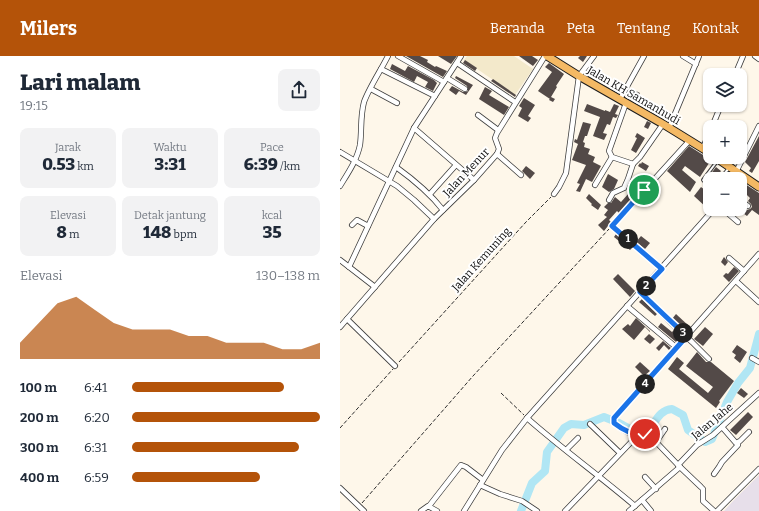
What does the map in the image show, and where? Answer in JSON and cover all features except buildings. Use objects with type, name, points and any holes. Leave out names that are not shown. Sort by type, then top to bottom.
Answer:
[{"type":"main road","name":"Jalan KH Samanhudi","points":[[546,56],[557,59],[579,76],[703,148]]},
{"type":"main road","points":[[726,164],[735,172]]},
{"type":"main road","points":[[747,180],[759,187]]},
{"type":"street","points":[[340,186],[355,161],[360,144],[361,114],[365,100],[388,56]]},
{"type":"street","points":[[398,56],[465,89]]},
{"type":"street","points":[[349,266],[414,128],[461,56]]},
{"type":"street","points":[[478,115],[498,130],[546,56]]},
{"type":"street","points":[[554,194],[560,187],[566,173],[579,76],[594,56]]},
{"type":"street","points":[[620,99],[644,56]]},
{"type":"street","points":[[683,56],[696,64]]},
{"type":"street","points":[[609,200],[613,193],[624,188],[632,164],[640,157],[666,126],[699,56]]},
{"type":"street","points":[[737,68],[743,56]]},
{"type":"street","points":[[756,56],[759,59]]},
{"type":"street","points":[[456,63],[516,102]]},
{"type":"street","points":[[381,69],[434,96]]},
{"type":"street","points":[[371,89],[397,103]]},
{"type":"street","points":[[626,103],[609,151],[612,157],[632,164]]},
{"type":"street","points":[[741,172],[757,135],[759,126]]},
{"type":"street","points":[[414,128],[474,180]]},
{"type":"street","name":"Jalan Menur","points":[[340,327],[434,219],[474,180],[497,154],[498,148],[496,138],[498,130]]},
{"type":"street","points":[[662,269],[612,226],[690,140]]},
{"type":"street","points":[[340,152],[389,181],[406,193],[434,219]]},
{"type":"street","points":[[497,154],[521,175]]},
{"type":"street","points":[[595,185],[612,157]]},
{"type":"street","points":[[430,194],[456,165]]},
{"type":"street","points":[[396,167],[422,186],[443,210]]},
{"type":"street","points":[[464,511],[502,450],[527,418],[708,216]]},
{"type":"street","points":[[732,216],[738,222]]},
{"type":"street","points":[[352,225],[357,220],[368,226]]},
{"type":"street","points":[[637,436],[615,424],[614,420],[759,254]]},
{"type":"street","points":[[729,258],[744,271]]},
{"type":"street","points":[[340,260],[374,287]]},
{"type":"street","points":[[736,281],[759,302]]},
{"type":"street","points":[[640,292],[709,359]]},
{"type":"street","points":[[627,306],[677,348]]},
{"type":"street","points":[[347,320],[395,366]]},
{"type":"street","points":[[752,358],[759,362]]},
{"type":"street","name":"Jalan Jahe","points":[[629,511],[656,489],[697,446],[707,440],[759,393]]},
{"type":"street","points":[[527,418],[553,441],[635,506]]},
{"type":"street","points":[[590,424],[620,453]]},
{"type":"street","points":[[722,426],[733,440],[738,443]]},
{"type":"street","points":[[656,442],[664,429]]},
{"type":"street","points":[[714,474],[722,462],[749,432]]},
{"type":"street","points":[[568,510],[637,436],[646,434],[701,487],[703,501],[714,511]]},
{"type":"street","points":[[566,450],[578,438]]},
{"type":"street","points":[[421,511],[429,506],[459,466],[462,465],[481,483],[500,494],[517,499],[537,511]]},
{"type":"street","points":[[717,511],[759,469]]},
{"type":"street","points":[[645,477],[656,489]]},
{"type":"street","points":[[340,488],[364,511]]},
{"type":"street","points":[[642,500],[651,511]]},
{"type":"street","points":[[429,506],[436,511]]},
{"type":"lane","points":[[726,172],[730,167]]},
{"type":"path","name":"Jalan Kemuning","points":[[340,428],[526,222],[554,194]]},
{"type":"path","points":[[359,506],[473,376],[612,226]]},
{"type":"path","points":[[501,393],[527,418]]},
{"type":"shaded area","points":[[467,56],[514,56],[533,69],[515,95],[464,60]]},
{"type":"shaded area","points":[[759,475],[759,511],[724,511],[734,500]]},
{"type":"waterway","points":[[521,511],[532,483],[545,471],[547,452],[564,428],[571,424],[584,425],[604,417],[641,435],[649,430],[662,413],[666,410],[672,409],[683,415],[688,430],[705,442],[712,439],[727,402],[738,383],[750,368],[759,334]]},
{"type":"route","points":[[644,190],[612,226],[662,269],[640,292],[669,321],[687,336],[614,418],[613,422],[615,424],[634,435],[637,436],[645,434]]}]
